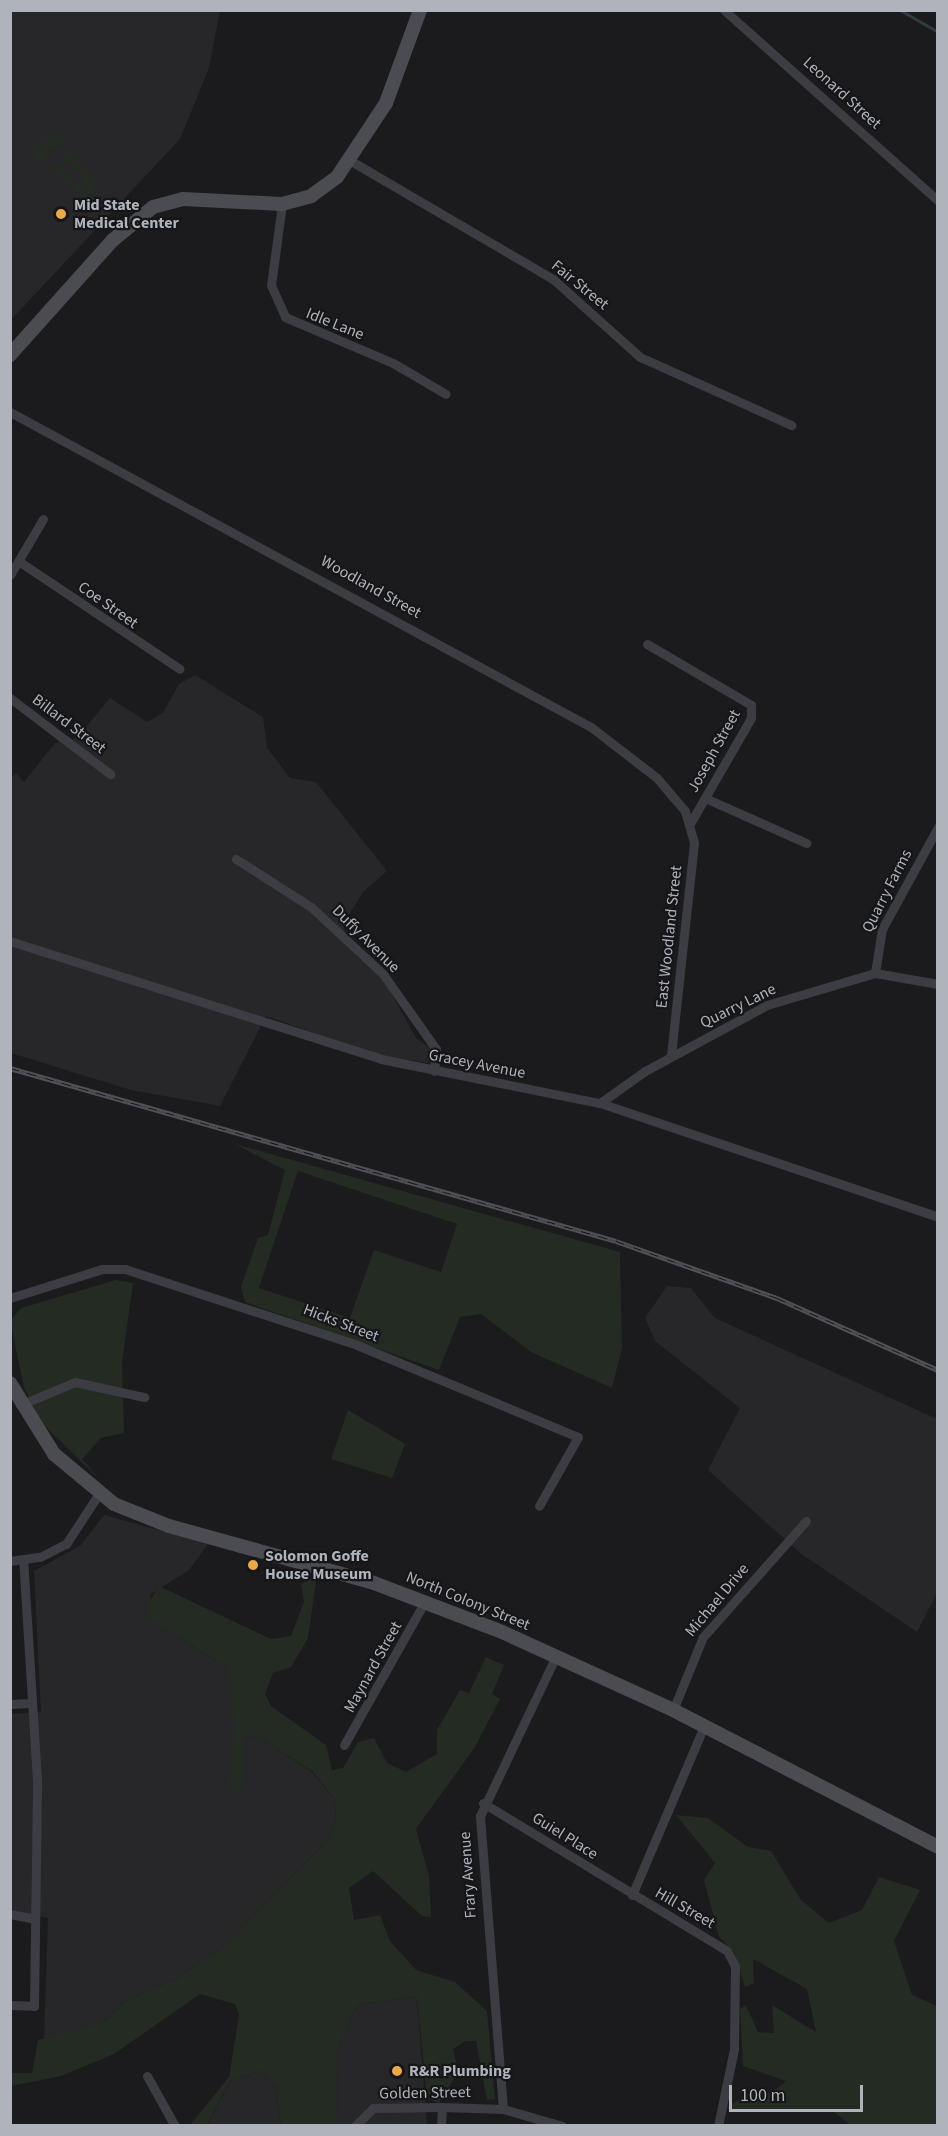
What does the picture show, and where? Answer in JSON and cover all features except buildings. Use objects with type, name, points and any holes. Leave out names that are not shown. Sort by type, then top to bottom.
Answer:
[{"type":"main road","points":[[10,355],[120,232],[153,207],[183,199],[282,204],[324,188],[351,161],[386,103],[420,10]]},
{"type":"main road","name":"North Colony Street","points":[[10,1383],[20,1405],[54,1454],[98,1495],[169,1526],[273,1551],[424,1601],[556,1656],[673,1710],[938,1847]]},
{"type":"street","name":"Leonard Street","points":[[724,10],[938,201]]},
{"type":"street","name":"Fair Street","points":[[351,161],[553,279],[640,357],[791,425]]},
{"type":"street","name":"Idle Lane","points":[[282,204],[272,285],[285,317],[393,363],[446,394]]},
{"type":"street","name":"Woodland Street","points":[[10,412],[591,727],[643,765],[691,822]]},
{"type":"street","points":[[10,575],[20,562],[43,519]]},
{"type":"street","name":"Coe Street","points":[[20,562],[180,669]]},
{"type":"street","name":"Joseph Street","points":[[647,644],[751,705],[751,718],[691,822]]},
{"type":"street","name":"Billard Street","points":[[10,698],[110,774]]},
{"type":"street","points":[[705,798],[806,843]]},
{"type":"street","name":"East Woodland Street","points":[[671,1056],[694,843],[691,822]]},
{"type":"street","name":"Quarry Farms","points":[[875,973],[882,929],[938,826]]},
{"type":"street","name":"Duffy Avenue","points":[[236,859],[311,907],[383,974],[436,1049],[434,1071]]},
{"type":"street","name":"Gracey Avenue","points":[[10,940],[286,1031],[434,1071],[600,1103],[938,1217]]},
{"type":"street","name":"Quarry Lane","points":[[600,1103],[671,1056],[767,1005],[875,973],[938,984]]},
{"type":"street","name":"Hicks Street","points":[[10,1298],[102,1269],[125,1269],[348,1341],[578,1437],[539,1506]]},
{"type":"street","points":[[20,1405],[75,1382],[144,1397]]},
{"type":"street","points":[[10,1561],[23,1560],[66,1544],[98,1495]]},
{"type":"street","name":"Michael Drive","points":[[673,1710],[703,1637],[806,1521]]},
{"type":"street","points":[[10,2005],[34,2006],[37,1780],[23,1560]]},
{"type":"street","name":"Maynard Street","points":[[344,1745],[424,1601]]},
{"type":"street","name":"Frary Avenue","points":[[503,2109],[479,1839],[483,1803],[556,1656]]},
{"type":"street","points":[[10,1704],[32,1703]]},
{"type":"street","name":"Hill Street","points":[[704,1726],[632,1895],[720,1945],[732,1958],[734,2049],[718,2126]]},
{"type":"street","name":"Guiel Place","points":[[483,1803],[632,1895]]},
{"type":"street","points":[[10,1914],[35,1919]]},
{"type":"street","points":[[147,2076],[175,2126]]},
{"type":"street","points":[[441,2126],[442,2107]]},
{"type":"street","name":"Golden Street","points":[[355,2126],[373,2108],[442,2107],[503,2109],[562,2126]]},
{"type":"shaded area","name":"Mid State Medical Center","points":[[11,11],[220,11],[209,68],[180,139],[11,320]]},
{"type":"shaded area","points":[[52,131],[67,142],[50,149],[41,165],[31,150]]},
{"type":"shaded area","points":[[67,150],[98,183],[87,199],[49,165],[60,163],[75,184],[82,184],[83,176],[63,160]]},
{"type":"shaded area","points":[[195,675],[263,717],[267,748],[290,778],[316,782],[387,871],[363,892],[344,923],[346,946],[384,980],[416,1038],[430,1048],[429,1063],[380,1056],[266,1016],[220,1106],[131,1090],[11,1053],[11,778],[16,773],[24,782],[55,743],[77,738],[110,698],[147,722],[163,713],[179,684]]},
{"type":"shaded area","points":[[235,1144],[620,1252],[622,1348],[612,1388],[531,1352],[481,1314],[460,1317],[439,1370],[245,1302],[241,1287],[258,1238],[268,1235],[285,1170]],"holes":[[[298,1171],[457,1224],[441,1272],[374,1250],[350,1318],[259,1288]]]},
{"type":"shaded area","points":[[116,1280],[133,1283],[122,1363],[124,1433],[101,1438],[82,1459],[102,1482],[40,1421],[24,1387],[10,1321],[21,1308]]},
{"type":"shaded area","points":[[667,1286],[691,1288],[715,1318],[937,1419],[937,1593],[917,1632],[800,1553],[708,1470],[740,1408],[655,1341],[645,1318]]},
{"type":"shaded area","points":[[348,1410],[405,1444],[392,1478],[331,1459]]},
{"type":"shaded area","points":[[104,1515],[208,1544],[189,1570],[151,1594],[149,1619],[228,1668],[244,1735],[260,1738],[311,1771],[335,1800],[336,1823],[326,1842],[227,1943],[178,1978],[126,2000],[102,2024],[50,2042],[44,2041],[48,1918],[11,1910],[11,1714],[41,1712],[34,1571],[80,1546]]},
{"type":"shaded area","points":[[317,1574],[308,1638],[291,1667],[273,1673],[265,1694],[271,1706],[326,1745],[332,1770],[343,1768],[358,1742],[374,1738],[387,1763],[406,1772],[437,1754],[437,1730],[460,1690],[469,1693],[486,1657],[504,1665],[492,1694],[500,1699],[475,1747],[416,1829],[429,1876],[431,1917],[422,1916],[373,1871],[349,1888],[354,1920],[380,1915],[390,1941],[416,1970],[455,1982],[487,2011],[495,2099],[487,2100],[476,2041],[466,2041],[453,2049],[458,2072],[439,2103],[427,2098],[417,1996],[357,2005],[338,2047],[337,2125],[281,2125],[276,2087],[259,2071],[230,2081],[207,2125],[190,2125],[229,2077],[239,2015],[235,2004],[200,1994],[114,2054],[61,2076],[11,2086],[11,2073],[32,2073],[38,2040],[102,2024],[126,2000],[178,1978],[227,1943],[326,1842],[336,1823],[335,1800],[312,1771],[260,1738],[244,1735],[243,1788],[235,1793],[229,1784],[235,1726],[228,1668],[149,1619],[147,1606],[159,1586],[271,1639],[291,1636],[304,1602],[301,1584]]},
{"type":"shaded area","points":[[676,1815],[708,1818],[748,1847],[771,1851],[801,1900],[829,1923],[862,1910],[879,1877],[920,1890],[894,1941],[912,1995],[937,2006],[937,2125],[850,2125],[832,2110],[726,2109],[745,2095],[774,2091],[786,2081],[743,2066],[740,2009],[746,2005],[758,2032],[774,2033],[772,2005],[816,2032],[807,1989],[753,1959],[754,1983],[745,1987],[733,1951],[719,1937],[704,1880],[715,1863]]},
{"type":"shaded area","points":[[417,1996],[427,2125],[337,2126],[338,2047],[357,2005]]},
{"type":"shaded area","points":[[259,2071],[276,2087],[281,2125],[207,2126],[230,2081]]},
{"type":"waterway","points":[[900,10],[938,32]]},
{"type":"railway","points":[[10,1068],[616,1241],[777,1298],[938,1370]]},
{"type":"place","name":"Mid State Medical Center","points":[[61,214]]},
{"type":"place","name":"Solomon Goffe House Museum","points":[[253,1565]]},
{"type":"place","name":"R&R Plumbing","points":[[397,2071]]}]
